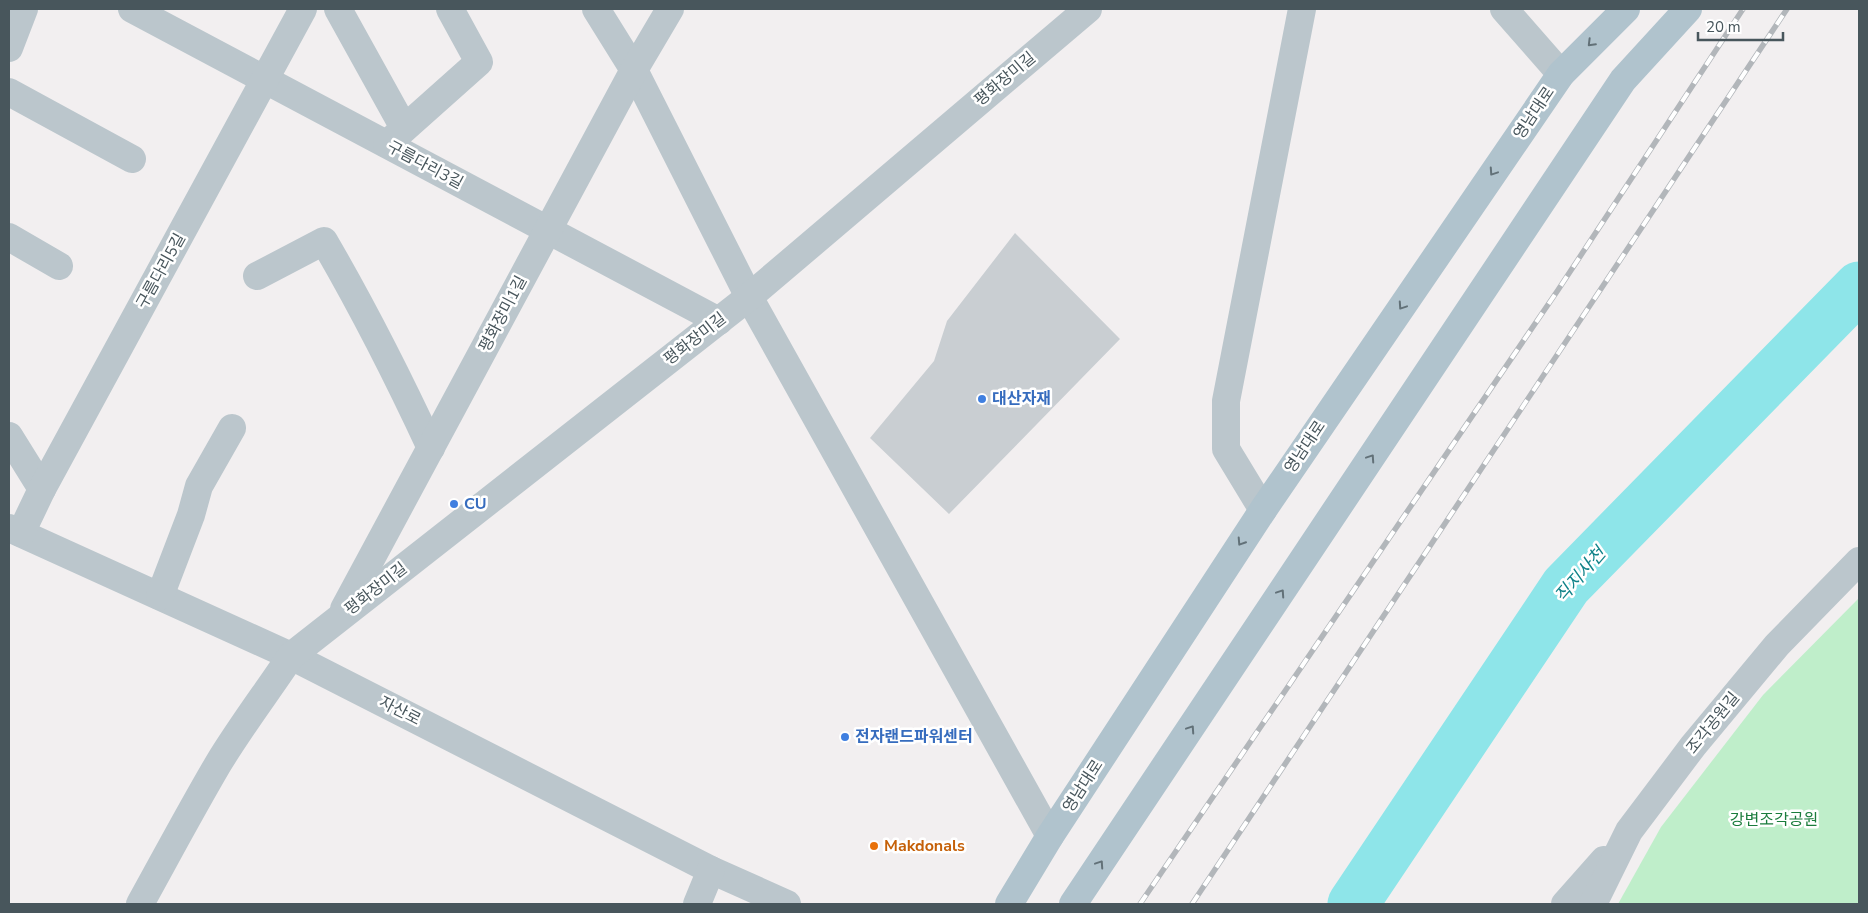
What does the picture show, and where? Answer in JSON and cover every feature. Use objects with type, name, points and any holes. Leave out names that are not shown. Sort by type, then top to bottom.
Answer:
[{"type":"main road","name":"영남대로","points":[[1009,904],[1050,836],[1262,510],[1560,74],[1626,9]]},
{"type":"main road","points":[[1073,904],[1623,80],[1688,9]]},
{"type":"street","points":[[9,48],[24,9]]},
{"type":"street","name":"구름다리3길","points":[[132,9],[265,79],[395,136],[548,230],[719,321]]},
{"type":"street","name":"구름다리5길","points":[[15,531],[42,489],[303,9]]},
{"type":"street","points":[[338,9],[395,136],[479,62],[450,9]]},
{"type":"street","points":[[596,9],[634,70],[749,297],[1050,836]]},
{"type":"street","name":"평화장미1길","points":[[338,619],[634,70],[670,9]]},
{"type":"street","name":"평화장미길","points":[[140,904],[219,763],[291,656],[749,297],[1088,9]]},
{"type":"street","points":[[1262,510],[1226,450],[1226,401],[1302,9]]},
{"type":"street","points":[[1504,9],[1560,74]]},
{"type":"street","points":[[9,92],[132,159]]},
{"type":"street","points":[[9,236],[59,266]]},
{"type":"street","points":[[257,276],[324,241],[348,282],[398,378],[431,448]]},
{"type":"street","points":[[160,596],[191,515],[198,486],[232,428]]},
{"type":"street","points":[[9,436],[42,489]]},
{"type":"street","name":"자산로","points":[[15,531],[291,656],[711,870],[787,904]]},
{"type":"street","name":"조각공원길","points":[[1593,904],[1629,831],[1693,746],[1777,645],[1859,560]]},
{"type":"street","points":[[1565,904],[1629,831]]},
{"type":"street","points":[[697,904],[711,870]]},
{"type":"green space","name":"강변조각공원","points":[[1859,598],[1859,904],[1618,904],[1661,827],[1763,695]]},
{"type":"building","name":"대산자재","points":[[1015,233],[1120,339],[949,514],[870,438],[934,361],[947,321]]},
{"type":"waterway","name":"직지사천","points":[[1353,904],[1566,586],[1859,287]]},
{"type":"railway","points":[[1140,904],[1558,290],[1743,9]]},
{"type":"railway","points":[[1192,904],[1787,9]]},
{"type":"place","name":"대산자재","points":[[982,399]]},
{"type":"place","name":"CU","points":[[454,504]]},
{"type":"place","name":"전자랜드파워센터","points":[[845,737]]},
{"type":"place","name":"Makdonals","points":[[874,846]]}]
